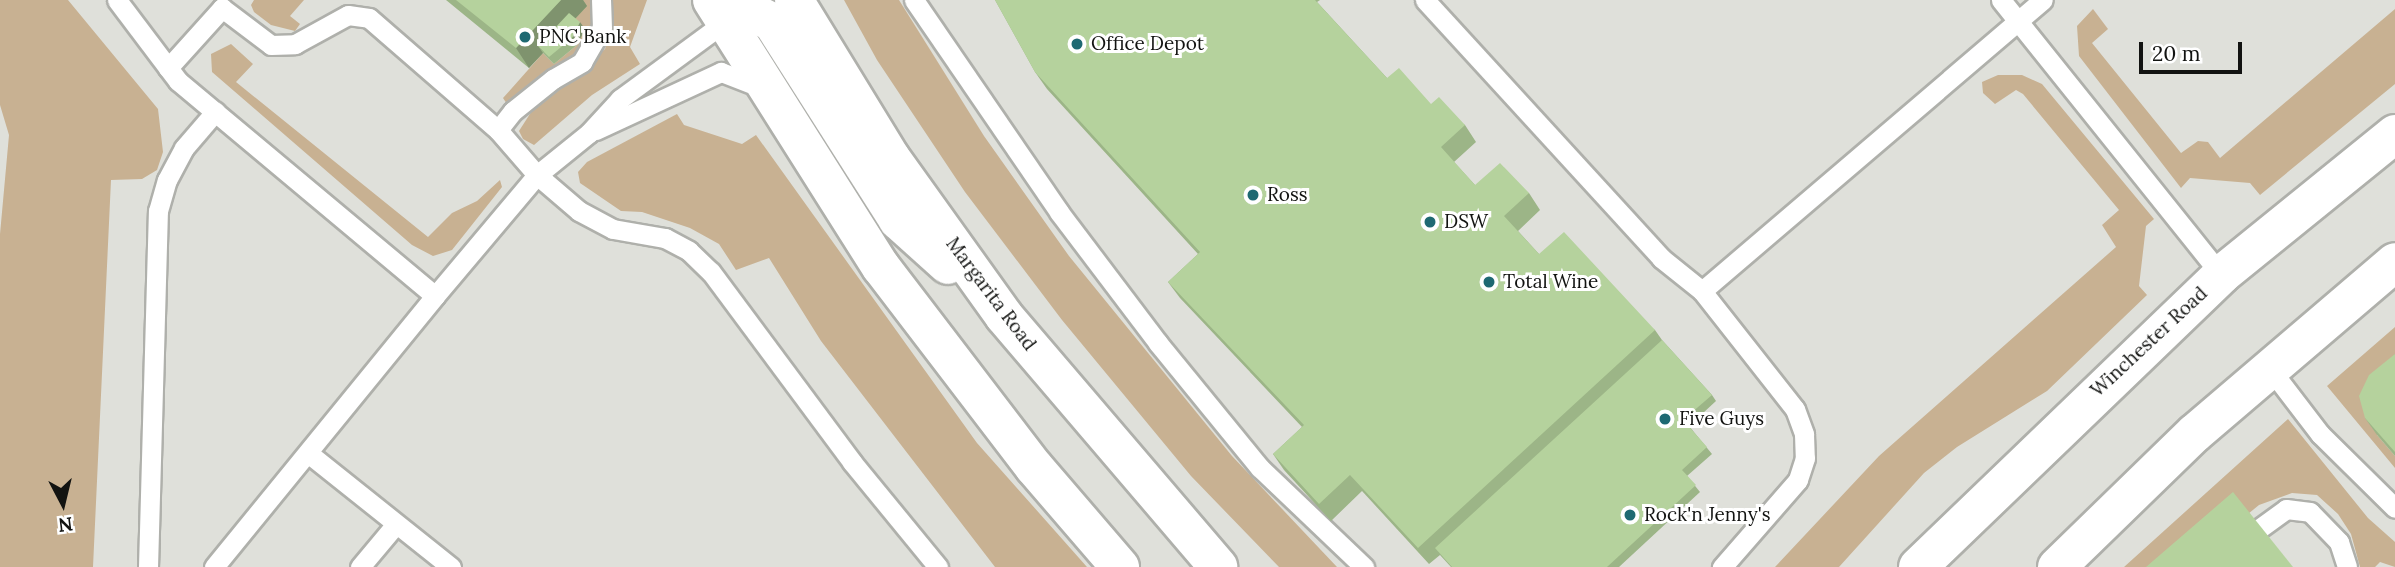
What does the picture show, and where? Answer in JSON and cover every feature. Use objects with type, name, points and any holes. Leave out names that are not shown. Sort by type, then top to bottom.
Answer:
[{"type":"main road","name":"Margarita Road","points":[[794,0],[891,158],[1004,316],[1218,567]]},
{"type":"main road","points":[[718,11],[758,15],[772,22],[898,220],[1004,316]]},
{"type":"main road","points":[[718,11],[766,90],[889,278],[1034,467],[1120,567]]},
{"type":"main road","name":"Winchester Road","points":[[1918,567],[2132,357],[2221,275],[2395,134]]},
{"type":"main road","points":[[2057,567],[2195,433],[2395,261]]},
{"type":"lane","points":[[117,0],[168,68],[215,112],[435,296]]},
{"type":"lane","points":[[498,130],[513,111],[552,79],[582,62],[602,28],[601,0]]},
{"type":"lane","points":[[914,0],[1059,212],[1158,342],[1260,468],[1364,567]]},
{"type":"lane","points":[[1425,0],[1661,258],[1702,291],[1766,366],[1795,410],[1804,434],[1805,458],[1798,480],[1722,567]]},
{"type":"lane","points":[[2001,0],[2221,275]]},
{"type":"lane","points":[[1702,291],[2043,0]]},
{"type":"lane","points":[[168,68],[222,8],[271,45],[295,44],[351,8],[369,18],[498,130],[537,174],[579,211],[614,229],[665,238],[689,251],[711,272],[852,462],[938,567]]},
{"type":"lane","points":[[214,567],[537,174],[589,133],[620,99],[718,11]]},
{"type":"lane","points":[[589,133],[721,72],[742,77],[766,90]]},
{"type":"lane","points":[[148,567],[158,211],[167,180],[184,148],[215,112]]},
{"type":"lane","points":[[2271,369],[2320,434],[2395,508]]},
{"type":"lane","points":[[307,453],[451,567]]},
{"type":"lane","points":[[2260,528],[2286,509],[2310,512],[2339,542],[2347,567]]},
{"type":"lane","points":[[360,567],[396,524]]},
{"type":"shaded area","points":[[0,0],[68,0],[158,109],[163,152],[157,170],[142,179],[111,180],[93,567],[0,567],[0,234],[9,135],[0,105]]},
{"type":"shaded area","points":[[254,0],[304,0],[290,16],[300,24],[295,31],[271,25],[254,12],[251,5]]},
{"type":"shaded area","points":[[579,0],[593,0],[594,16],[590,33],[578,51],[507,104],[503,98],[543,53],[554,64],[577,45],[584,29],[573,20]]},
{"type":"shaded area","points":[[609,0],[647,0],[630,47],[640,64],[592,95],[534,145],[523,139],[519,131],[535,106],[605,49],[613,24]]},
{"type":"shaded area","points":[[844,0],[899,0],[984,136],[1069,256],[1232,456],[1337,567],[1279,567],[1191,476],[1062,320],[965,192],[877,60]]},
{"type":"shaded area","points":[[2093,9],[2108,29],[2092,43],[2181,153],[2198,141],[2208,142],[2220,158],[2395,9],[2395,84],[2260,195],[2250,183],[2190,178],[2181,188],[2079,56],[2077,26]]},
{"type":"shaded area","points":[[231,44],[253,64],[236,82],[428,237],[452,213],[477,201],[500,180],[502,187],[452,250],[433,256],[412,245],[212,72],[211,54]]},
{"type":"shaded area","points":[[1998,75],[2022,75],[2042,84],[2154,219],[2146,226],[2139,286],[2147,295],[2047,391],[1957,447],[1924,473],[1839,567],[1775,567],[1879,456],[2116,247],[2102,225],[2119,210],[2023,94],[2016,90],[1995,104],[1983,93],[1982,82]]},
{"type":"shaded area","points":[[677,114],[684,125],[742,144],[756,135],[977,443],[1087,567],[995,567],[821,341],[769,258],[736,270],[719,244],[690,228],[642,212],[621,211],[580,183],[578,172],[587,162]]},
{"type":"shaded area","points":[[2395,327],[2395,381],[2377,435],[2395,456],[2395,468],[2327,386]]},
{"type":"shaded area","points":[[2288,419],[2368,518],[2395,542],[2395,567],[2380,562],[2375,567],[2360,567],[2351,534],[2338,514],[2317,495],[2292,493],[2259,505],[2183,567],[2124,567]]},
{"type":"building","points":[[456,0],[561,0],[516,48]]},
{"type":"building","points":[[995,0],[1315,0],[1387,78],[1399,68],[1431,104],[1439,97],[1465,125],[1441,147],[1475,185],[1500,163],[1529,193],[1504,216],[1539,254],[1564,232],[1655,330],[1418,548],[1350,475],[1319,504],[1273,454],[1304,425],[1168,282],[1200,252],[1035,72]]},
{"type":"building","points":[[569,13],[580,22],[572,38],[549,57],[538,46]]},
{"type":"building","points":[[1662,340],[1712,395],[1683,420],[1707,447],[1682,470],[1696,485],[1607,567],[1452,567],[1435,548]]},
{"type":"building","points":[[2395,354],[2395,452],[2365,418],[2359,396],[2369,375]]},
{"type":"building","points":[[2233,492],[2293,567],[2146,567]]},
{"type":"place","name":"PNC Bank","points":[[525,37]]},
{"type":"place","name":"Office Depot","points":[[1077,44]]},
{"type":"place","name":"Ross","points":[[1253,195]]},
{"type":"place","name":"DSW","points":[[1430,222]]},
{"type":"place","name":"Total Wine","points":[[1489,282]]},
{"type":"place","name":"Five Guys","points":[[1665,419]]},
{"type":"place","name":"Rock'n Jenny's","points":[[1630,515]]}]
